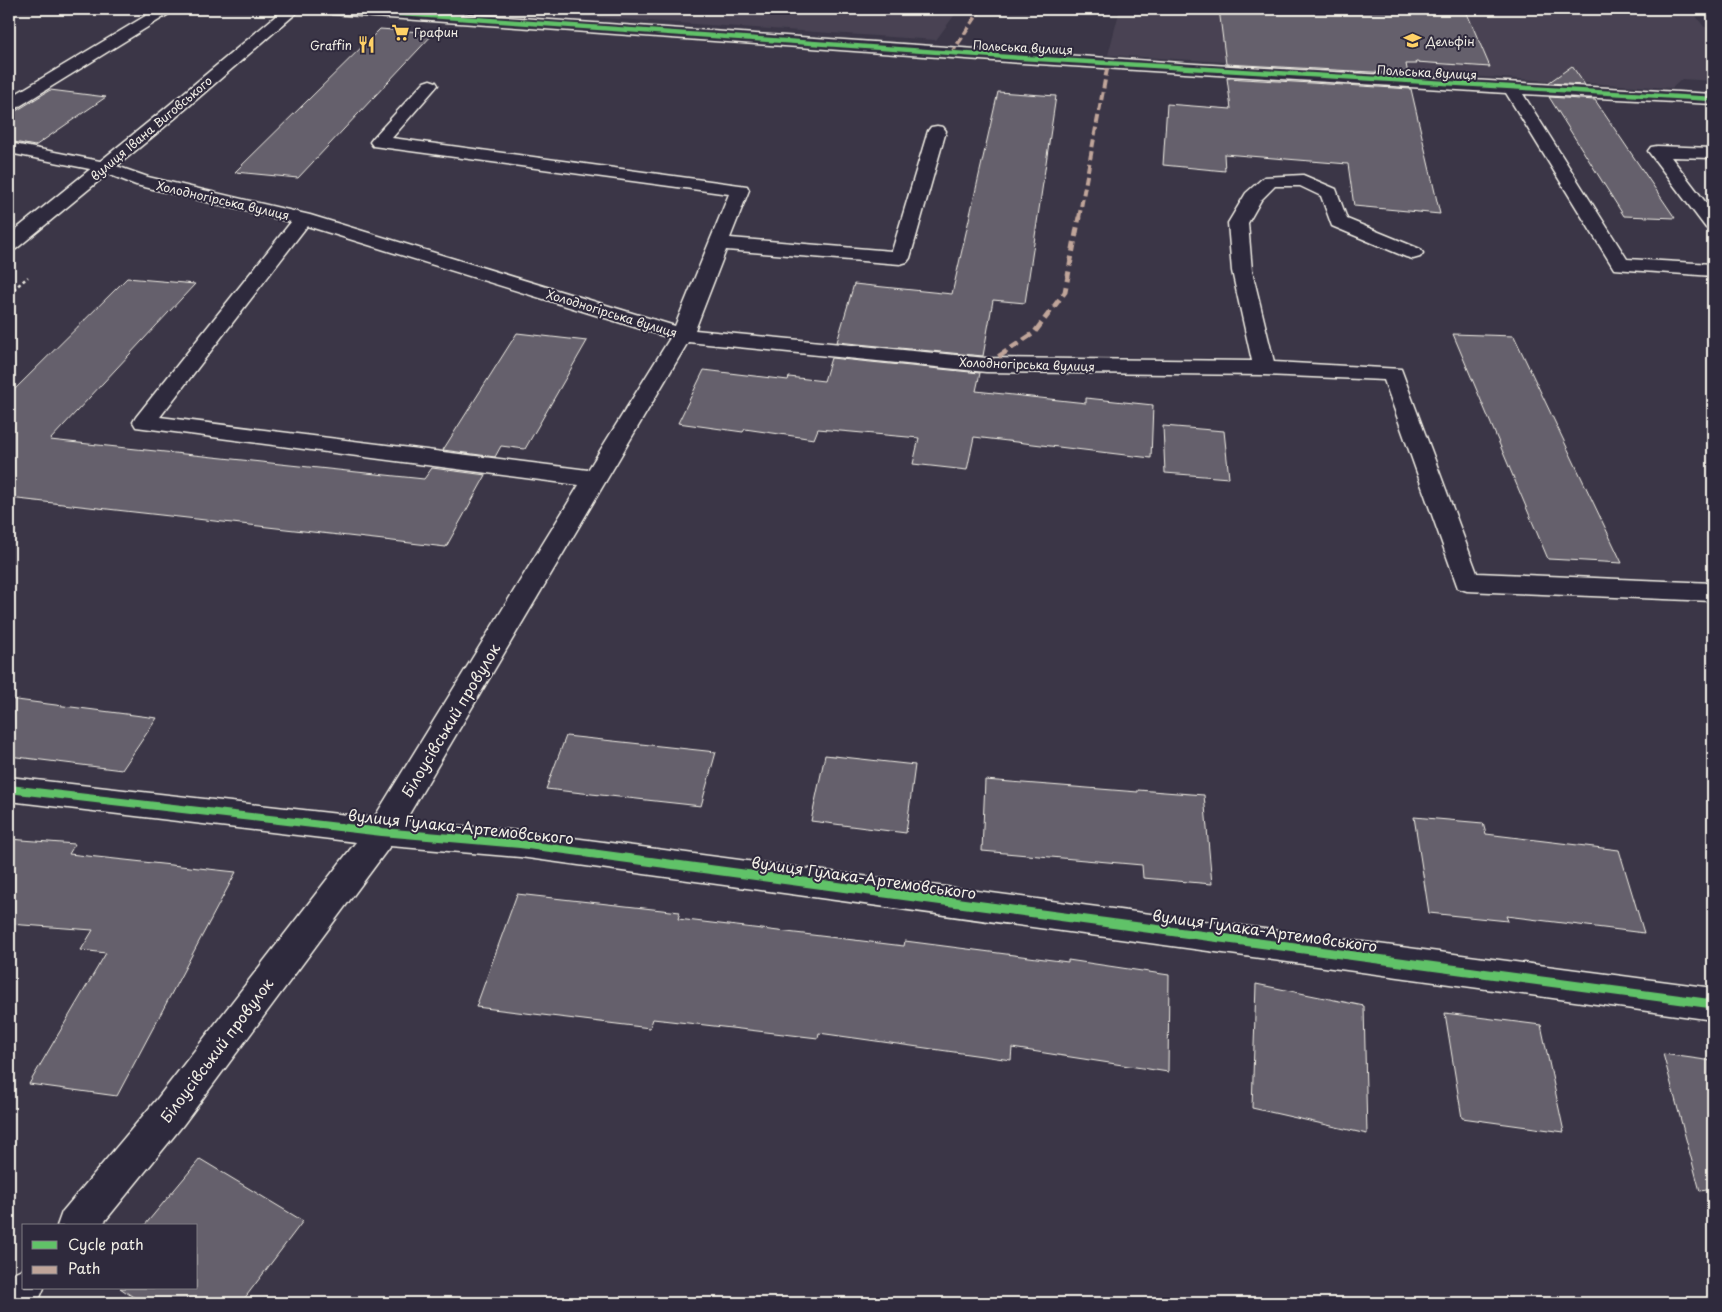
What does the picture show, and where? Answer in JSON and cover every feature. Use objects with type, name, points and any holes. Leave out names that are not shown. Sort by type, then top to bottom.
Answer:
[{"type":"street","points":[[9,105],[167,9]]},
{"type":"street","name":"вулиця Івана Виговського","points":[[9,245],[293,9]]},
{"type":"street","name":"Польська вулиця","points":[[332,9],[950,54],[1713,99]]},
{"type":"street","name":"Білоусівський провулок","points":[[78,1224],[170,1112],[382,832],[682,335],[740,190],[379,142],[430,86]]},
{"type":"street","points":[[1510,88],[1621,265],[1713,270]]},
{"type":"street","points":[[718,243],[900,258],[937,131]]},
{"type":"street","name":"Холодногірська вулиця","points":[[9,148],[105,166],[142,181],[303,218],[682,335],[986,365],[1264,368],[1393,374],[1467,582],[1713,592]]},
{"type":"street","points":[[1713,153],[1657,151],[1713,224]]},
{"type":"street","points":[[1264,368],[1242,271],[1238,223],[1253,197],[1270,181],[1303,180],[1329,193],[1339,222],[1413,253]]},
{"type":"street","points":[[303,218],[144,422],[595,479]]},
{"type":"street","name":"вулиця Гулака-Артемовського","points":[[9,789],[382,832],[530,846],[1713,1004]]},
{"type":"street","points":[[12,1303],[22,1290]]},
{"type":"shaded area","points":[[469,9],[959,9],[936,40]]},
{"type":"shaded area","name":"Дельфін","points":[[1120,9],[1691,9],[1704,27],[1713,28],[1713,81],[1682,79],[1672,88],[1108,55]]},
{"type":"building","points":[[1219,9],[1425,9],[1466,11],[1490,67],[1416,62],[1417,64],[1406,64],[1408,74],[1226,64]]},
{"type":"building","points":[[380,29],[434,33],[298,178],[235,172]]},
{"type":"building","points":[[1572,66],[1585,85],[1548,83]]},
{"type":"building","points":[[1227,78],[1411,89],[1440,214],[1354,206],[1348,164],[1224,154],[1225,171],[1163,165],[1167,104],[1231,109]]},
{"type":"building","points":[[50,90],[106,97],[35,146],[9,141],[9,112],[16,111]]},
{"type":"building","points":[[998,92],[1056,96],[1025,303],[993,300],[983,356],[837,342],[854,284],[952,294]]},
{"type":"building","points":[[1549,97],[1595,100],[1675,218],[1624,216]]},
{"type":"building","points":[[127,278],[195,284],[50,440],[424,479],[432,468],[486,475],[446,547],[9,498],[9,395]]},
{"type":"building","points":[[517,333],[587,341],[525,449],[501,446],[495,457],[443,450]]},
{"type":"building","points":[[1453,334],[1514,336],[1622,563],[1548,559]]},
{"type":"building","points":[[831,358],[980,373],[976,391],[1086,403],[1086,398],[1153,405],[1151,458],[974,437],[967,470],[913,464],[919,438],[818,429],[814,439],[745,429],[743,432],[678,423],[704,370],[788,380],[789,377],[824,381]]},
{"type":"building","points":[[1163,426],[1224,431],[1229,478],[1165,473]]},
{"type":"building","points":[[9,699],[157,718],[122,770],[9,756]]},
{"type":"building","points":[[566,736],[716,752],[701,806],[546,789]]},
{"type":"building","points":[[825,755],[915,765],[906,833],[811,821]]},
{"type":"building","points":[[985,780],[1138,792],[1138,790],[1204,795],[1212,884],[1143,878],[1142,865],[982,851]]},
{"type":"building","points":[[1414,817],[1483,823],[1486,834],[1619,850],[1644,933],[1506,916],[1508,921],[1429,913]]},
{"type":"building","points":[[9,839],[75,844],[69,854],[236,872],[117,1096],[29,1084],[106,953],[81,950],[93,930],[9,924]]},
{"type":"building","points":[[517,894],[680,912],[678,919],[904,946],[905,941],[1068,962],[1068,960],[1169,975],[1168,1072],[1012,1048],[1011,1060],[819,1033],[818,1038],[653,1019],[650,1028],[476,1007]]},
{"type":"building","points":[[1256,984],[1364,1006],[1367,1134],[1252,1108]]},
{"type":"building","points":[[1445,1013],[1541,1025],[1564,1132],[1462,1118]]},
{"type":"building","points":[[1663,1054],[1713,1061],[1713,1189],[1700,1191]]},
{"type":"building","points":[[200,1159],[303,1221],[241,1303],[142,1303],[123,1290],[198,1290],[198,1224],[146,1224]]},
{"type":"marked path","points":[[951,54],[981,9]]},
{"type":"marked path","points":[[986,365],[1034,333],[1065,292],[1108,64]]},
{"type":"cycle path","points":[[332,9],[1022,58],[1367,80],[1713,99]]},
{"type":"cycle path","points":[[9,789],[382,832],[520,844],[1713,1004]]},
{"type":"place","name":"Графин","points":[[400,32]]},
{"type":"place","name":"Дельфін","points":[[1412,41]]},
{"type":"place","name":"Graffin","points":[[366,45]]}]
